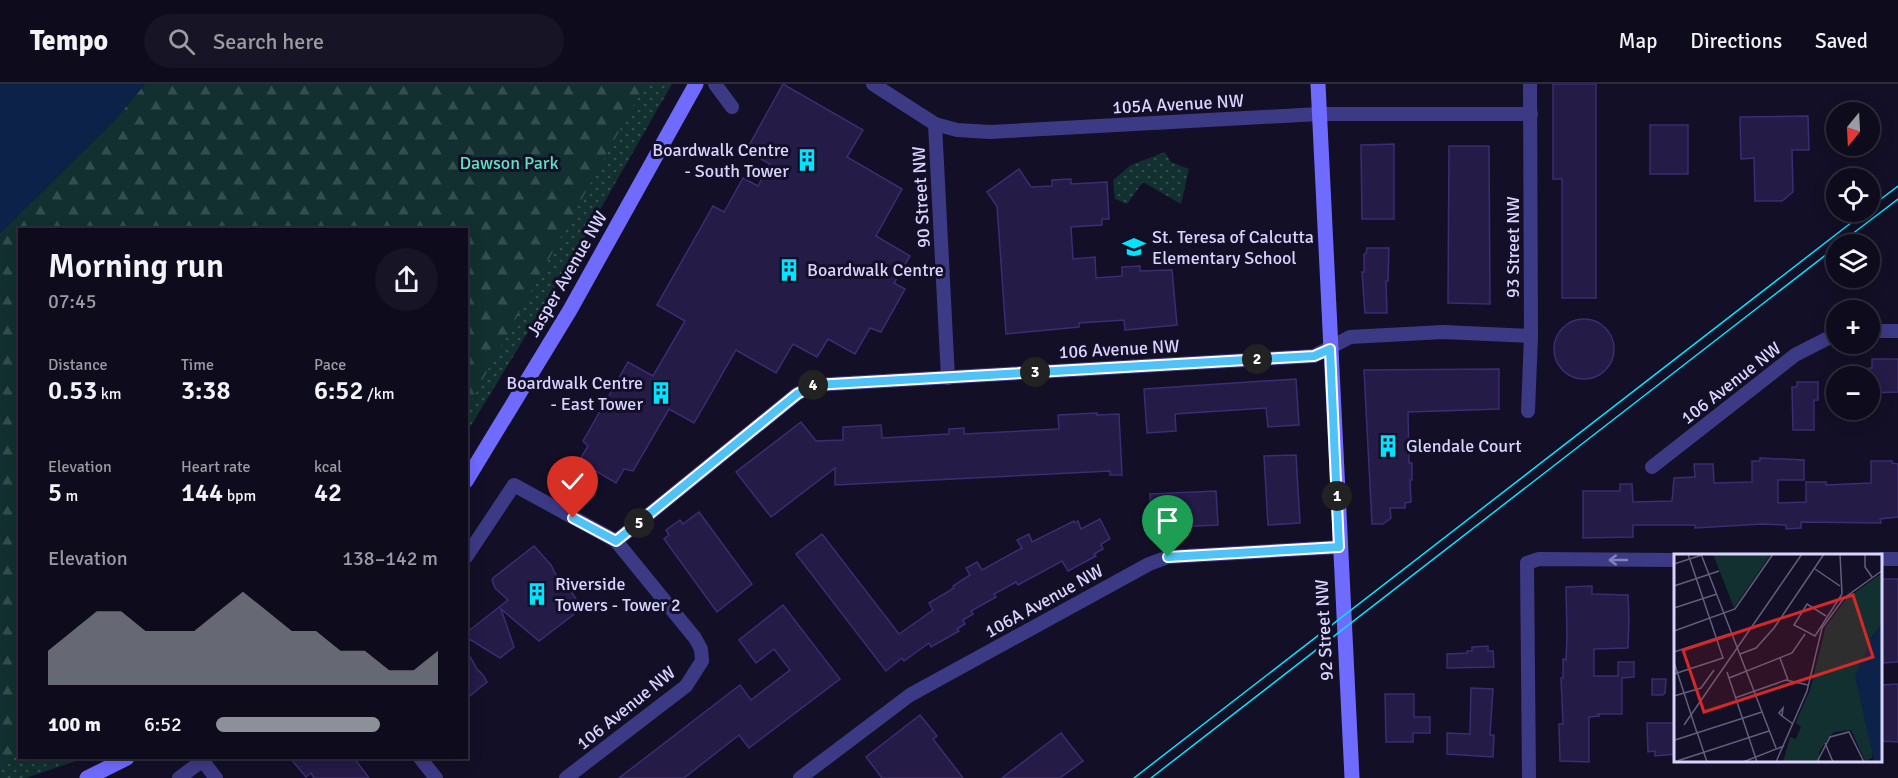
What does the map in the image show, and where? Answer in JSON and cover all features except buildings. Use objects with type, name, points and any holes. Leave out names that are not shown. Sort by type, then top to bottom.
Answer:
[{"type":"street","name":"Jasper Avenue NW","points":[[468,478],[572,307],[696,84]]},
{"type":"street","points":[[715,84],[732,106]]},
{"type":"street","name":"90 Street NW","points":[[873,84],[935,124],[948,378]]},
{"type":"street","name":"92 Street NW","points":[[1318,84],[1352,778]]},
{"type":"street","name":"93 Street NW","points":[[1528,411],[1531,336],[1532,114],[1530,84]]},
{"type":"street","name":"105A Avenue NW","points":[[935,124],[957,130],[990,132],[1319,114],[1532,114]]},
{"type":"street","points":[[1880,331],[1898,331]]},
{"type":"street","name":"106 Avenue NW","points":[[566,778],[686,686],[702,661],[701,649],[695,638],[616,541],[797,394],[814,385],[1314,356],[1350,337],[1443,332],[1531,336]]},
{"type":"street","name":"106 Avenue NW","points":[[1652,466],[1693,437],[1795,355],[1826,339]]},
{"type":"street","points":[[468,554],[514,485],[616,541]]},
{"type":"street","name":"106A Avenue NW","points":[[800,778],[910,695],[1149,564],[1168,557],[1339,547]]},
{"type":"street","points":[[1529,778],[1527,562],[1539,559],[1674,560]]},
{"type":"street","points":[[91,777],[126,759]]},
{"type":"street","points":[[179,778],[204,759],[216,778]]},
{"type":"street","points":[[421,759],[436,778]]},
{"type":"green space","name":"Dawson Park","points":[[145,84],[645,84],[468,406],[468,228],[18,228],[18,756],[0,762],[0,233],[114,121]]},
{"type":"green space","points":[[619,84],[672,84],[558,283],[468,430],[468,346]]},
{"type":"green space","points":[[1165,152],[1171,162],[1189,169],[1181,204],[1143,182],[1127,204],[1115,199],[1113,180],[1131,165]]},
{"type":"green space","points":[[18,724],[18,759],[82,759],[26,778],[0,778],[0,730]]},
{"type":"water","points":[[0,84],[145,84],[114,121],[0,233]]},
{"type":"tram line","points":[[1880,200],[1898,186]]},
{"type":"tram line","points":[[1852,234],[1898,199]]},
{"type":"tram line","points":[[1134,778],[1852,222]]},
{"type":"tram line","points":[[1151,778],[1826,255]]},
{"type":"place","name":"Boardwalk Centre - South Tower","points":[[807,160]]},
{"type":"place","name":"St. Teresa of Calcutta Elementary School","points":[[1134,247]]},
{"type":"place","name":"Boardwalk Centre","points":[[789,270]]},
{"type":"place","name":"Boardwalk Centre - East Tower","points":[[661,393]]},
{"type":"place","name":"Glendale Court","points":[[1388,446]]},
{"type":"place","name":"Riverside Towers - Tower 2","points":[[537,594]]},
{"type":"route","points":[[573,518],[616,541],[797,394],[814,385],[1314,356],[1330,349],[1339,547],[1168,557]]}]
